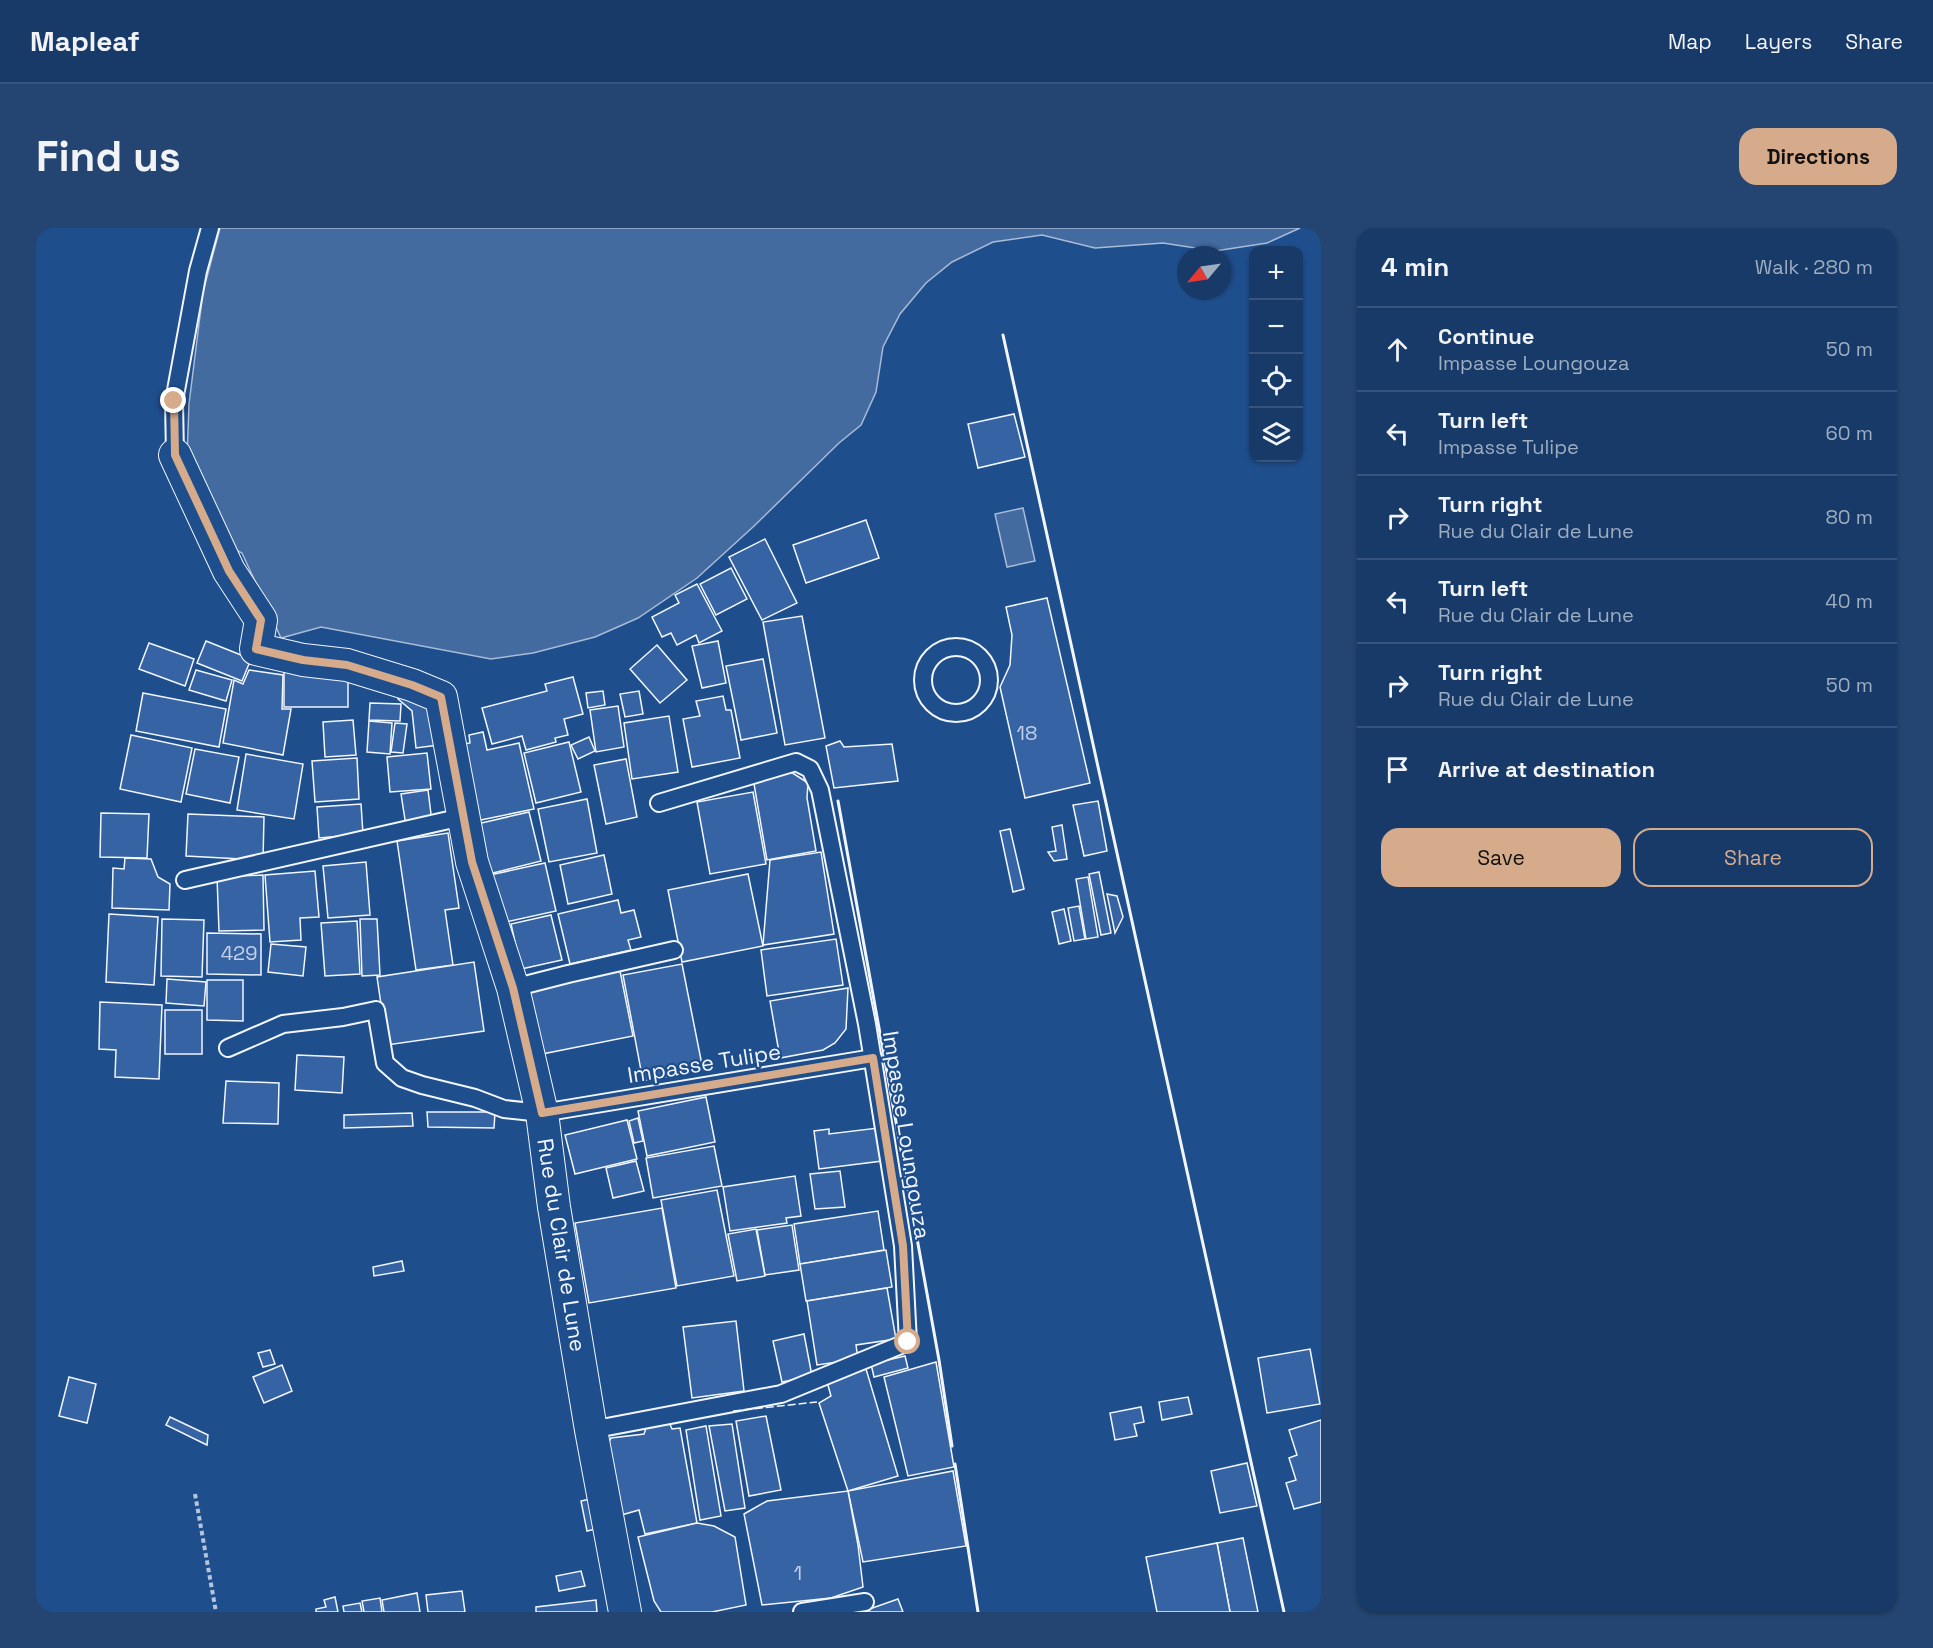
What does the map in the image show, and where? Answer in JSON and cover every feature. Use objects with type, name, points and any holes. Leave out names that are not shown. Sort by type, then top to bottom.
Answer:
[{"type":"street","name":"Rue du Clair de Lune","points":[[175,455],[229,571],[261,620],[256,649],[303,660],[347,665],[412,685],[441,697],[472,862],[513,988],[542,1113],[554,1207],[591,1430],[625,1612]]},
{"type":"lane","name":"Rue du Clair de Lune","points":[[175,455],[174,401],[198,271],[210,228]]},
{"type":"lane","name":"Impasse Loungouza","points":[[591,1430],[782,1395],[908,1342],[903,1246],[873,1058],[820,790],[810,770],[796,762],[659,802]]},
{"type":"lane","points":[[185,880],[462,817]]},
{"type":"lane","points":[[513,988],[674,950]]},
{"type":"lane","name":"Impasse Tulipe","points":[[228,1048],[283,1024],[343,1017],[376,1010],[385,1063],[402,1077],[422,1085],[475,1098],[504,1109],[542,1113],[873,1058]]},
{"type":"lane","points":[[802,1612],[865,1602]]},
{"type":"path","points":[[195,1494],[216,1612]]},
{"type":"water","points":[[220,228],[1300,228],[1267,243],[1231,249],[1231,246],[1182,246],[1163,243],[1095,248],[1042,235],[993,242],[952,262],[926,283],[900,314],[883,347],[876,392],[861,425],[839,443],[697,578],[638,618],[595,637],[533,653],[491,659],[321,627],[281,638],[242,553],[219,541],[187,458],[189,404],[203,292]]},
{"type":"water","points":[[1023,508],[1035,561],[1007,567],[995,514]]},
{"type":"building","points":[[1014,414],[1025,457],[978,468],[968,424]]},
{"type":"building","points":[[866,520],[879,558],[806,583],[793,545]]},
{"type":"building","points":[[765,539],[797,603],[762,620],[729,557]]},
{"type":"building","points":[[731,568],[747,599],[716,615],[700,584]]},
{"type":"building","points":[[697,584],[722,631],[699,643],[696,635],[677,645],[671,633],[662,637],[652,617],[679,603],[675,595]]},
{"type":"building","points":[[1047,598],[1090,783],[1025,798],[1000,687],[1010,665],[1012,635],[1006,607]]},
{"type":"building","points":[[802,616],[825,738],[785,745],[763,622]]},
{"type":"building","points":[[206,641],[251,659],[242,681],[197,663]]},
{"type":"building","points":[[718,641],[726,683],[702,688],[692,646]]},
{"type":"building","points":[[149,643],[194,659],[185,686],[139,669]]},
{"type":"building","points":[[657,645],[687,680],[660,703],[630,669]]},
{"type":"building","points":[[763,659],[777,733],[741,740],[726,666]]},
{"type":"building","points":[[196,670],[232,680],[226,701],[189,690]]},
{"type":"building","points":[[249,670],[283,675],[282,709],[291,709],[283,755],[223,743],[234,680],[243,684]]},
{"type":"building","points":[[284,672],[348,672],[348,707],[284,707]]},
{"type":"building","points":[[573,677],[583,714],[564,719],[568,735],[555,738],[556,742],[526,750],[522,736],[492,744],[482,708],[547,691],[545,684]]},
{"type":"building","points":[[406,688],[440,706],[446,744],[416,748],[412,711],[398,699]]},
{"type":"building","points":[[603,691],[605,705],[588,708],[586,693]]},
{"type":"building","points":[[639,691],[643,714],[625,717],[620,694]]},
{"type":"building","points":[[143,693],[226,709],[219,747],[136,731]]},
{"type":"building","points":[[723,696],[726,710],[731,710],[740,758],[692,767],[683,719],[700,716],[696,701]]},
{"type":"building","points":[[370,703],[401,704],[400,721],[369,720]]},
{"type":"building","points":[[618,706],[624,747],[596,752],[590,710]]},
{"type":"building","points":[[669,716],[678,772],[632,779],[624,723]]},
{"type":"building","points":[[353,720],[356,755],[325,757],[323,722]]},
{"type":"building","points":[[369,721],[392,723],[390,754],[367,752]]},
{"type":"building","points":[[395,723],[407,724],[403,753],[391,752]]},
{"type":"building","points":[[483,732],[487,750],[519,743],[534,809],[471,822],[454,746],[470,743],[469,735]]},
{"type":"building","points":[[131,735],[192,748],[181,802],[120,789]]},
{"type":"building","points":[[589,737],[595,751],[578,759],[571,745]]},
{"type":"building","points":[[840,741],[844,747],[892,744],[898,781],[834,788],[826,746]]},
{"type":"building","points":[[569,742],[581,792],[536,803],[524,753]]},
{"type":"building","points":[[195,749],[239,757],[230,803],[186,794]]},
{"type":"building","points":[[427,753],[431,789],[390,792],[387,757]]},
{"type":"building","points":[[246,754],[303,764],[294,819],[237,810]]},
{"type":"building","points":[[357,758],[359,799],[315,802],[312,761]]},
{"type":"building","points":[[626,759],[637,817],[606,824],[594,765]]},
{"type":"building","points":[[791,772],[808,783],[807,798],[816,851],[767,860],[753,778]]},
{"type":"building","points":[[428,790],[432,822],[406,826],[401,794]]},
{"type":"building","points":[[753,792],[766,864],[710,874],[697,802]]},
{"type":"building","points":[[587,799],[597,853],[549,862],[538,809]]},
{"type":"building","points":[[1098,801],[1107,851],[1084,856],[1073,805]]},
{"type":"building","points":[[361,804],[363,834],[319,838],[317,807]]},
{"type":"building","points":[[529,812],[541,861],[489,874],[477,824]]},
{"type":"building","points":[[101,813],[149,814],[147,858],[100,857]]},
{"type":"building","points":[[188,814],[264,817],[263,860],[186,856]]},
{"type":"building","points":[[1062,825],[1067,859],[1054,861],[1048,852],[1056,851],[1052,827]]},
{"type":"building","points":[[1010,829],[1024,889],[1013,892],[1000,831]]},
{"type":"building","points":[[448,833],[459,908],[445,910],[453,965],[416,970],[397,841]]},
{"type":"building","points":[[821,852],[834,934],[763,945],[770,860]]},
{"type":"building","points":[[604,855],[612,894],[568,904],[560,865]]},
{"type":"building","points":[[125,858],[151,859],[158,877],[170,884],[169,910],[112,908],[113,868],[124,869]]},
{"type":"building","points":[[366,862],[370,915],[328,918],[323,866]]},
{"type":"building","points":[[545,863],[556,911],[501,923],[490,875]]},
{"type":"building","points":[[315,871],[319,917],[300,918],[301,940],[270,942],[265,875]]},
{"type":"building","points":[[1099,872],[1111,933],[1101,935],[1089,874]]},
{"type":"building","points":[[748,874],[763,946],[682,962],[668,890]]},
{"type":"building","points":[[263,875],[264,930],[219,931],[217,877]]},
{"type":"building","points":[[1088,877],[1098,937],[1086,939],[1076,879]]},
{"type":"building","points":[[1107,894],[1117,896],[1123,917],[1115,933]]},
{"type":"building","points":[[618,900],[621,913],[634,910],[641,937],[628,940],[631,950],[570,964],[558,914]]},
{"type":"building","points":[[1079,906],[1085,939],[1074,941],[1068,908]]},
{"type":"building","points":[[1064,909],[1071,941],[1059,944],[1052,912]]},
{"type":"building","points":[[109,914],[158,917],[154,985],[106,982]]},
{"type":"building","points":[[551,915],[562,960],[521,969],[511,924]]},
{"type":"building","points":[[162,919],[204,920],[202,977],[161,976]]},
{"type":"building","points":[[360,919],[377,919],[380,975],[362,976]]},
{"type":"building","points":[[357,921],[360,974],[325,976],[321,923]]},
{"type":"building","points":[[207,933],[261,934],[261,975],[207,974]]},
{"type":"building","points":[[836,939],[843,985],[767,996],[761,950]]},
{"type":"building","points":[[271,944],[306,947],[303,976],[268,972]]},
{"type":"building","points":[[474,962],[484,1031],[387,1045],[377,977]]},
{"type":"building","points":[[682,964],[703,1070],[643,1081],[623,975]]},
{"type":"building","points":[[620,971],[633,1036],[537,1055],[524,990]]},
{"type":"building","points":[[167,979],[206,982],[204,1006],[166,1003]]},
{"type":"building","points":[[207,980],[243,980],[243,1021],[207,1020]]},
{"type":"building","points":[[848,988],[846,1029],[835,1043],[823,1050],[780,1058],[770,1001]]},
{"type":"building","points":[[100,1002],[162,1005],[159,1079],[115,1077],[116,1050],[99,1049]]},
{"type":"building","points":[[165,1010],[202,1010],[202,1054],[165,1054]]},
{"type":"building","points":[[297,1055],[344,1057],[342,1093],[295,1090]]},
{"type":"building","points":[[226,1081],[279,1083],[278,1124],[223,1123]]},
{"type":"building","points":[[706,1097],[715,1142],[647,1156],[638,1111]]},
{"type":"building","points":[[427,1112],[495,1112],[494,1128],[428,1127]]},
{"type":"building","points":[[412,1113],[413,1126],[344,1128],[344,1115]]},
{"type":"building","points":[[638,1118],[643,1141],[634,1143],[629,1121]]},
{"type":"building","points":[[627,1120],[637,1159],[575,1174],[565,1135]]},
{"type":"building","points":[[878,1128],[882,1161],[819,1169],[814,1131],[829,1129],[829,1134]]},
{"type":"building","points":[[714,1146],[722,1186],[653,1198],[646,1158]]},
{"type":"building","points":[[636,1161],[644,1191],[613,1198],[606,1168]]},
{"type":"building","points":[[840,1171],[845,1207],[815,1209],[810,1174]]},
{"type":"building","points":[[795,1176],[801,1216],[786,1218],[787,1223],[730,1231],[723,1187]]},
{"type":"building","points":[[717,1190],[734,1276],[677,1286],[661,1200]]},
{"type":"building","points":[[662,1208],[676,1288],[589,1303],[575,1223]]},
{"type":"building","points":[[878,1211],[884,1250],[800,1264],[794,1224]]},
{"type":"building","points":[[792,1225],[799,1270],[765,1275],[757,1230]]},
{"type":"building","points":[[756,1229],[765,1276],[737,1281],[728,1234]]},
{"type":"building","points":[[886,1250],[892,1287],[806,1301],[800,1264]]},
{"type":"building","points":[[402,1261],[404,1271],[374,1276],[373,1267]]},
{"type":"building","points":[[887,1288],[896,1339],[856,1345],[858,1359],[817,1365],[807,1301]]},
{"type":"building","points":[[736,1321],[744,1391],[692,1398],[683,1327]]},
{"type":"building","points":[[804,1334],[812,1376],[782,1382],[773,1341]]},
{"type":"building","points":[[1310,1349],[1320,1404],[1267,1413],[1258,1358]]},
{"type":"building","points":[[270,1350],[275,1364],[263,1367],[258,1353]]},
{"type":"building","points":[[905,1356],[908,1368],[874,1377],[871,1364]]},
{"type":"building","points":[[936,1362],[954,1467],[908,1476],[884,1377]]},
{"type":"building","points":[[282,1365],[292,1391],[264,1403],[253,1377]]},
{"type":"building","points":[[866,1369],[898,1476],[848,1491],[819,1403],[831,1396],[827,1382]]},
{"type":"building","points":[[69,1377],[96,1384],[87,1423],[59,1416]]},
{"type":"building","points":[[1188,1397],[1192,1414],[1162,1420],[1159,1402]]},
{"type":"building","points":[[1141,1407],[1144,1422],[1134,1424],[1137,1436],[1115,1440],[1110,1413]]},
{"type":"building","points":[[766,1416],[781,1490],[749,1496],[736,1421]]},
{"type":"building","points":[[170,1417],[208,1435],[207,1445],[166,1425]]},
{"type":"building","points":[[1321,1420],[1321,1502],[1294,1509],[1286,1483],[1296,1480],[1289,1458],[1297,1455],[1289,1430]]},
{"type":"building","points":[[669,1422],[672,1429],[680,1428],[697,1523],[645,1534],[639,1510],[618,1516],[604,1452],[611,1438],[644,1434],[646,1428]]},
{"type":"building","points":[[732,1424],[745,1508],[725,1511],[709,1426]]},
{"type":"building","points":[[706,1426],[721,1516],[700,1520],[686,1430]]},
{"type":"building","points":[[1247,1463],[1257,1506],[1220,1513],[1211,1471]]},
{"type":"building","points":[[953,1471],[966,1546],[863,1562],[848,1491]]},
{"type":"building","points":[[848,1491],[863,1587],[831,1598],[762,1605],[744,1514],[767,1501]]},
{"type":"building","points":[[594,1498],[600,1528],[587,1531],[581,1501]]},
{"type":"building","points":[[697,1523],[714,1526],[735,1537],[746,1605],[712,1612],[661,1612],[654,1601],[638,1537]]},
{"type":"building","points":[[1243,1538],[1258,1612],[1230,1612],[1217,1543]]},
{"type":"building","points":[[1217,1543],[1230,1612],[1157,1612],[1146,1557]]},
{"type":"building","points":[[581,1571],[585,1586],[559,1591],[556,1576]]},
{"type":"building","points":[[462,1591],[465,1612],[428,1612],[426,1595]]},
{"type":"building","points":[[417,1593],[420,1612],[384,1612],[382,1600]]},
{"type":"building","points":[[335,1597],[338,1612],[316,1612],[316,1609],[326,1607],[324,1600]]},
{"type":"building","points":[[380,1598],[382,1612],[364,1612],[362,1601]]},
{"type":"building","points":[[898,1599],[903,1612],[861,1612]]},
{"type":"building","points":[[596,1600],[597,1612],[536,1612],[536,1607]]},
{"type":"building","points":[[360,1603],[362,1612],[344,1612],[343,1606]]},
{"type":"fence","points":[[733,1411],[817,1402]]},
{"type":"wall","points":[[1003,335],[1284,1612]]},
{"type":"wall","points":[[838,801],[939,1360],[952,1446]]},
{"type":"wall","points":[[955,1464],[978,1612]]},
{"type":"route","points":[[174,401],[175,455],[229,571],[261,620],[256,649],[303,660],[347,665],[412,685],[441,697],[472,862],[513,988],[542,1113],[873,1058],[903,1246],[908,1342]]}]
